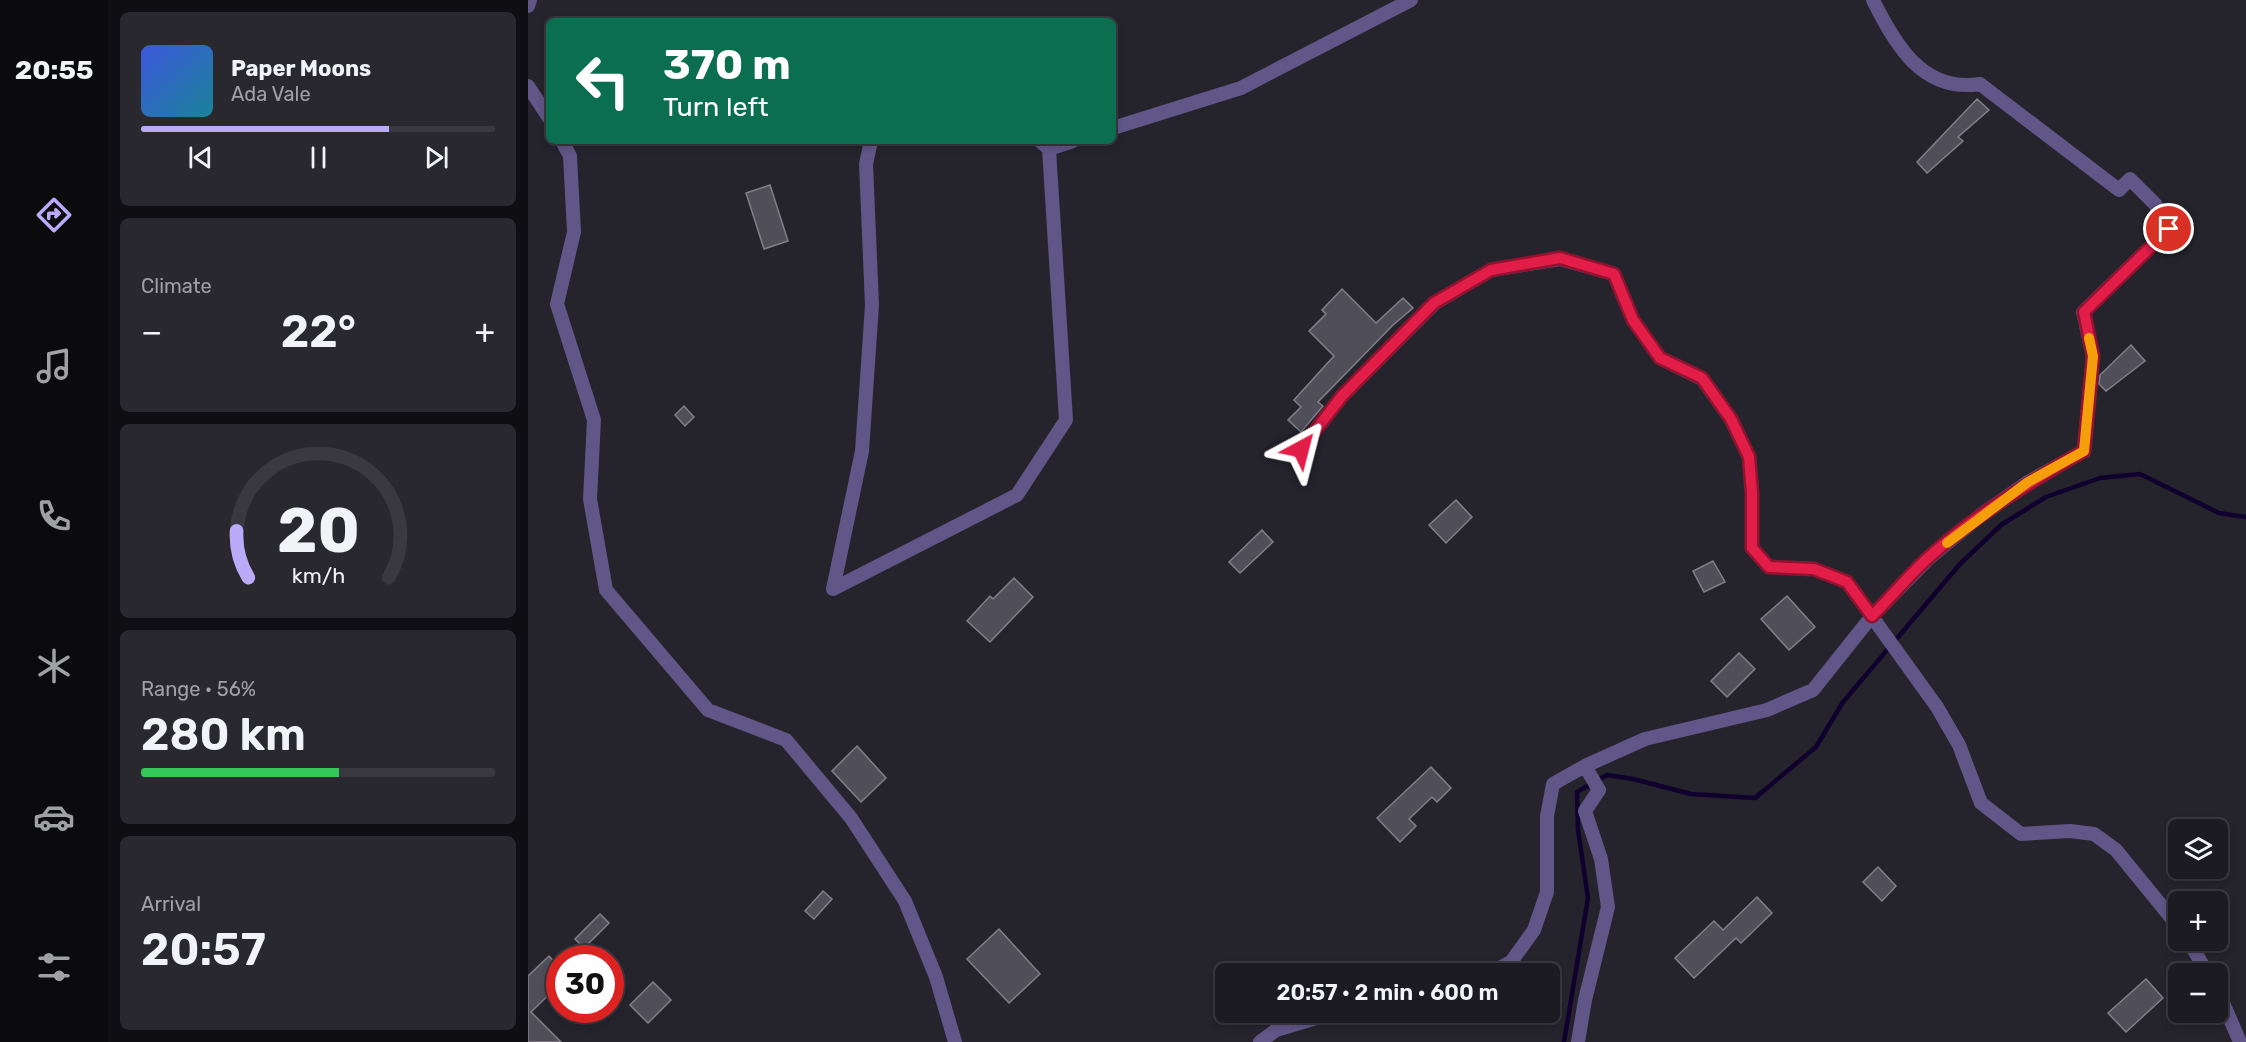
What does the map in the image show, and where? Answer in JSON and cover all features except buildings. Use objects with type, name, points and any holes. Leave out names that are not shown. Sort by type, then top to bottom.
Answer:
[{"type":"street","points":[[528,6],[530,0]]},
{"type":"street","points":[[1116,127],[1241,88],[1411,0]]},
{"type":"street","points":[[1509,963],[1534,930],[1547,892],[1547,816],[1553,784],[1585,766],[1645,739],[1767,710],[1813,690],[1872,616],[1929,558],[1982,514],[2028,482],[2084,451],[2093,356],[2084,312],[2169,229],[2155,204],[2130,179],[2119,190],[1980,84],[1964,86],[1927,76],[1891,36],[1874,0]]},
{"type":"street","points":[[528,86],[546,113]]},
{"type":"street","points":[[564,144],[570,156],[574,232],[557,304],[594,420],[590,499],[606,590],[708,710],[786,740],[851,818],[905,901],[936,977],[955,1042]]},
{"type":"street","points":[[870,144],[866,164],[872,305],[862,451],[833,589],[1017,495],[1066,420],[1045,145]]},
{"type":"street","points":[[1301,449],[1342,396],[1434,303],[1491,270],[1560,258],[1614,274],[1633,320],[1660,358],[1702,378],[1731,419],[1749,457],[1752,493],[1752,548],[1769,567],[1814,569],[1847,582],[1938,707],[1959,745],[1981,802],[2021,834],[2070,831],[2094,834],[2116,850],[2168,914]]},
{"type":"street","points":[[1578,1042],[1585,999],[1608,907],[1600,859],[1585,811],[1599,790],[1585,766]]},
{"type":"street","points":[[2228,1014],[2240,1042]]},
{"type":"street","points":[[1260,1042],[1276,1030],[1300,1023]]},
{"type":"waterway","points":[[1564,1042],[1588,898],[1578,830],[1577,792],[1607,775],[1633,779],[1691,794],[1755,798],[1816,747],[1843,702],[1960,564],[2001,525],[2046,497],[2100,478],[2140,474],[2219,513],[2246,517]]},
{"type":"slow traffic","points":[[1947,543],[1982,514],[2028,482],[2084,451],[2093,356],[2089,338]]},
{"type":"route","points":[[1301,449],[1342,396],[1434,303],[1491,270],[1560,258],[1614,274],[1633,320],[1660,358],[1702,378],[1731,419],[1749,457],[1752,493],[1752,548],[1769,567],[1814,569],[1847,582],[1872,616],[1929,558],[1982,514],[2028,482],[2084,451],[2093,356],[2084,312],[2169,229]]}]
